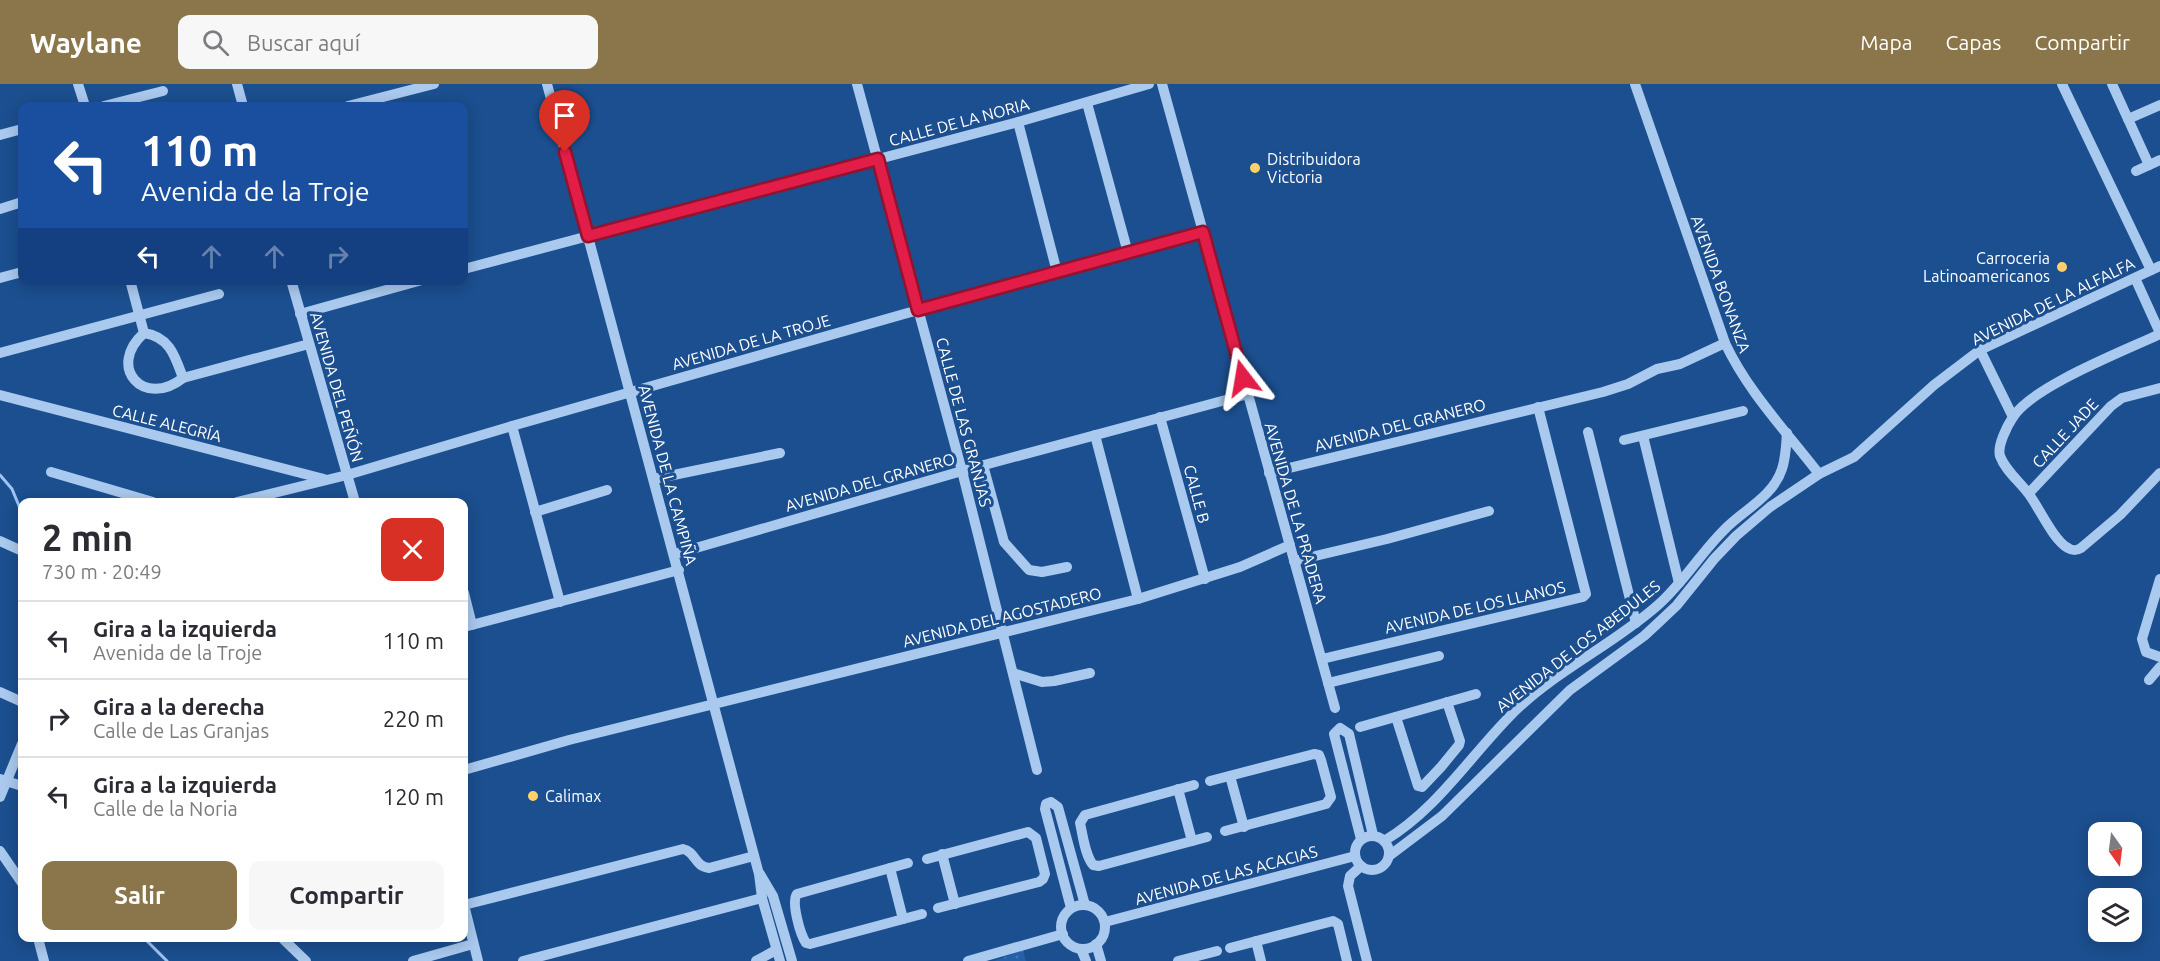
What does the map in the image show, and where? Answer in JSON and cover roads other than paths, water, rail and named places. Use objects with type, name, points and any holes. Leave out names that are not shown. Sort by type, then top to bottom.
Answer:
[{"type":"street","points":[[78,84],[84,102]]},
{"type":"street","points":[[237,84],[242,102]]},
{"type":"street","points":[[364,102],[434,84]]},
{"type":"street","name":"AVENIDA DE LA CAMPIÑA","points":[[547,84],[715,703],[759,874],[762,898],[772,913],[790,932],[792,961]]},
{"type":"street","name":"CALLE DE LAS GRANJAS","points":[[857,84],[1004,631],[1037,770]]},
{"type":"street","name":"CALLE DE LA NORIA","points":[[468,268],[1018,122],[1149,84]]},
{"type":"street","name":"AVENIDA DE LA PRADERA","points":[[1162,84],[1335,708]]},
{"type":"street","name":"AVENIDA BONANZA","points":[[1635,84],[1725,343],[1735,364],[1760,401],[1819,474]]},
{"type":"street","points":[[2062,84],[2156,268]]},
{"type":"street","points":[[2112,84],[2148,165]]},
{"type":"street","points":[[120,102],[163,91]]},
{"type":"street","points":[[1087,103],[1128,253]]},
{"type":"street","points":[[2128,119],[2160,105]]},
{"type":"street","points":[[1018,122],[1057,272]]},
{"type":"street","points":[[0,135],[18,130]]},
{"type":"street","points":[[2136,171],[2160,160]]},
{"type":"street","points":[[0,209],[18,203]]},
{"type":"street","name":"AVENIDA DE LA TROJE","points":[[253,498],[347,475],[918,310],[1203,232]]},
{"type":"street","name":"AVENIDA DE LA ALFALFA","points":[[1819,474],[1854,457],[1934,385],[1980,350],[2156,268]]},
{"type":"street","points":[[0,278],[18,273]]},
{"type":"street","points":[[2135,278],[2160,334],[2047,389],[2033,399],[2013,417],[2000,447],[2000,454],[2065,546],[2077,550],[2120,514],[2160,473]]},
{"type":"street","points":[[131,285],[144,333],[157,335],[166,344],[173,353],[183,378]]},
{"type":"street","name":"AVENIDA DEL PEÑÓN","points":[[292,285],[354,498]]},
{"type":"street","points":[[300,314],[404,285]]},
{"type":"street","points":[[0,353],[219,294]]},
{"type":"street","name":"CALLE ALEGRÍA","points":[[144,333],[136,340],[129,356],[129,374],[141,387],[151,389],[170,386],[183,378],[309,344]]},
{"type":"street","name":"AVENIDA DEL GRANERO","points":[[1269,473],[1628,384],[1658,369],[1680,364],[1725,343]]},
{"type":"street","points":[[1980,350],[2013,417]]},
{"type":"street","name":"CALLE JADE","points":[[2029,493],[2111,406],[2122,398],[2160,388]]},
{"type":"street","name":"AVENIDA DEL GRANERO","points":[[675,554],[982,465],[1248,394]]},
{"type":"street","name":"CALLE ALEGRÍA","points":[[0,395],[328,479]]},
{"type":"street","name":"AVENIDA DE LOS LLANOS","points":[[1322,659],[1586,594],[1538,407]]},
{"type":"street","points":[[1624,440],[1743,411]]},
{"type":"street","name":"CALLE B","points":[[1160,417],[1204,579]]},
{"type":"street","points":[[512,426],[560,602]]},
{"type":"street","points":[[1588,432],[1635,623]]},
{"type":"street","name":"AVENIDA DE LOS ABEDULES","points":[[1384,841],[1399,832],[1432,802],[1524,704],[1635,623],[1679,583],[1725,529],[1766,494],[1776,482],[1782,469],[1787,433]]},
{"type":"street","points":[[1095,435],[1138,599]]},
{"type":"street","points":[[1643,436],[1679,583]]},
{"type":"street","points":[[654,479],[780,453]]},
{"type":"street","points":[[982,465],[1004,542],[1029,570],[1042,572],[1067,567]]},
{"type":"street","points":[[51,472],[139,498]]},
{"type":"street","name":"AVENIDA DE LOS ABEDULES","points":[[1389,856],[1442,816],[1528,729],[1582,680],[1644,636],[1662,620],[1736,536],[1770,507],[1819,474]]},
{"type":"street","points":[[535,512],[607,490]]},
{"type":"street","points":[[1294,561],[1489,511]]},
{"type":"street","points":[[0,541],[18,549]]},
{"type":"street","name":"AVENIDA DEL AGOSTADERO","points":[[715,703],[1138,599],[1240,567],[1290,546]]},
{"type":"street","points":[[1704,551],[1714,559]]},
{"type":"street","points":[[468,626],[679,570]]},
{"type":"street","points":[[2155,656],[2143,648],[2142,639],[2160,579]]},
{"type":"street","points":[[1328,683],[1439,656]]},
{"type":"street","points":[[2149,680],[2160,667]]},
{"type":"street","points":[[1013,674],[1042,682],[1090,673]]},
{"type":"street","points":[[0,692],[18,700]]},
{"type":"street","points":[[1360,727],[1476,694]]},
{"type":"street","points":[[1396,717],[1418,786],[1424,786],[1460,741],[1447,702]]},
{"type":"street","points":[[468,769],[569,740],[715,703]]},
{"type":"street","points":[[1524,704],[1532,710],[1538,720]]},
{"type":"street","points":[[1513,714],[1518,722],[1528,729]]},
{"type":"street","points":[[1361,839],[1334,734],[1340,728],[1349,734],[1373,835]]},
{"type":"street","points":[[0,797],[3,780],[18,752]]},
{"type":"street","points":[[1210,781],[1314,754],[1320,756],[1331,797],[1326,804],[1225,831]]},
{"type":"street","points":[[1441,767],[1454,778]]},
{"type":"street","points":[[1326,777],[1343,772]]},
{"type":"street","points":[[1230,776],[1244,826]]},
{"type":"street","points":[[3,780],[18,785]]},
{"type":"street","points":[[1194,785],[1085,815],[1080,823],[1084,840],[1090,861],[1093,866],[1099,866],[1207,837]]},
{"type":"street","points":[[1178,789],[1192,841]]},
{"type":"street","points":[[1071,908],[1045,809],[1046,804],[1050,802],[1058,807],[1085,905]]},
{"type":"street","points":[[927,859],[1028,832],[1036,838],[1045,874],[1039,882],[938,908]]},
{"type":"street","points":[[1358,861],[1375,869],[1384,865],[1389,856],[1384,841],[1373,835],[1361,839],[1355,846],[1358,861],[1348,885],[1367,961]]},
{"type":"street","points":[[1068,845],[1084,840]]},
{"type":"street","points":[[468,904],[683,849],[692,853],[696,863],[709,868],[754,856]]},
{"type":"street","points":[[1040,853],[1056,849]]},
{"type":"street","points":[[0,851],[15,857]]},
{"type":"street","points":[[0,851],[18,877]]},
{"type":"street","points":[[942,855],[955,904]]},
{"type":"street","name":"AVENIDA DE LAS ACACIAS","points":[[1105,922],[1358,861]]},
{"type":"street","points":[[908,863],[797,894],[790,932],[810,944],[922,914]]},
{"type":"street","points":[[890,868],[903,919]]},
{"type":"street","name":"AVENIDA DE LA CAMPIÑA","points":[[759,874],[768,885],[772,913]]},
{"type":"street","points":[[523,961],[762,898]]},
{"type":"street","points":[[1085,905],[1098,910],[1105,922],[1103,937],[1096,944],[1081,949],[1070,944],[1063,934],[1062,920],[1071,908],[1085,905]]},
{"type":"street","points":[[1230,948],[1333,921],[1338,924],[1347,961]]},
{"type":"street","points":[[468,923],[478,961]]},
{"type":"street","name":"AVENIDA DE LA CAMPIÑA","points":[[779,957],[790,932]]},
{"type":"street","points":[[968,961],[1063,934]]},
{"type":"street","points":[[1256,941],[1261,961]]},
{"type":"street","points":[[39,942],[44,961]]},
{"type":"street","points":[[286,942],[306,961]]},
{"type":"street","points":[[1344,947],[1362,943]]},
{"type":"street","points":[[1096,944],[1101,961]]},
{"type":"street","points":[[413,961],[473,945]]},
{"type":"street","points":[[1081,949],[1086,961]]},
{"type":"street","points":[[1178,961],[1205,957],[1217,951]]},
{"type":"street","points":[[758,960],[779,957]]},
{"type":"waterway","points":[[0,475],[12,489],[18,503]]},
{"type":"waterway","points":[[148,942],[167,961]]},
{"type":"place","name":"Distribuidora Victoria","points":[[1255,168]]},
{"type":"place","name":"Carroceria Latinoamericanos","points":[[2062,267]]},
{"type":"place","name":"Calimax","points":[[533,796]]}]
